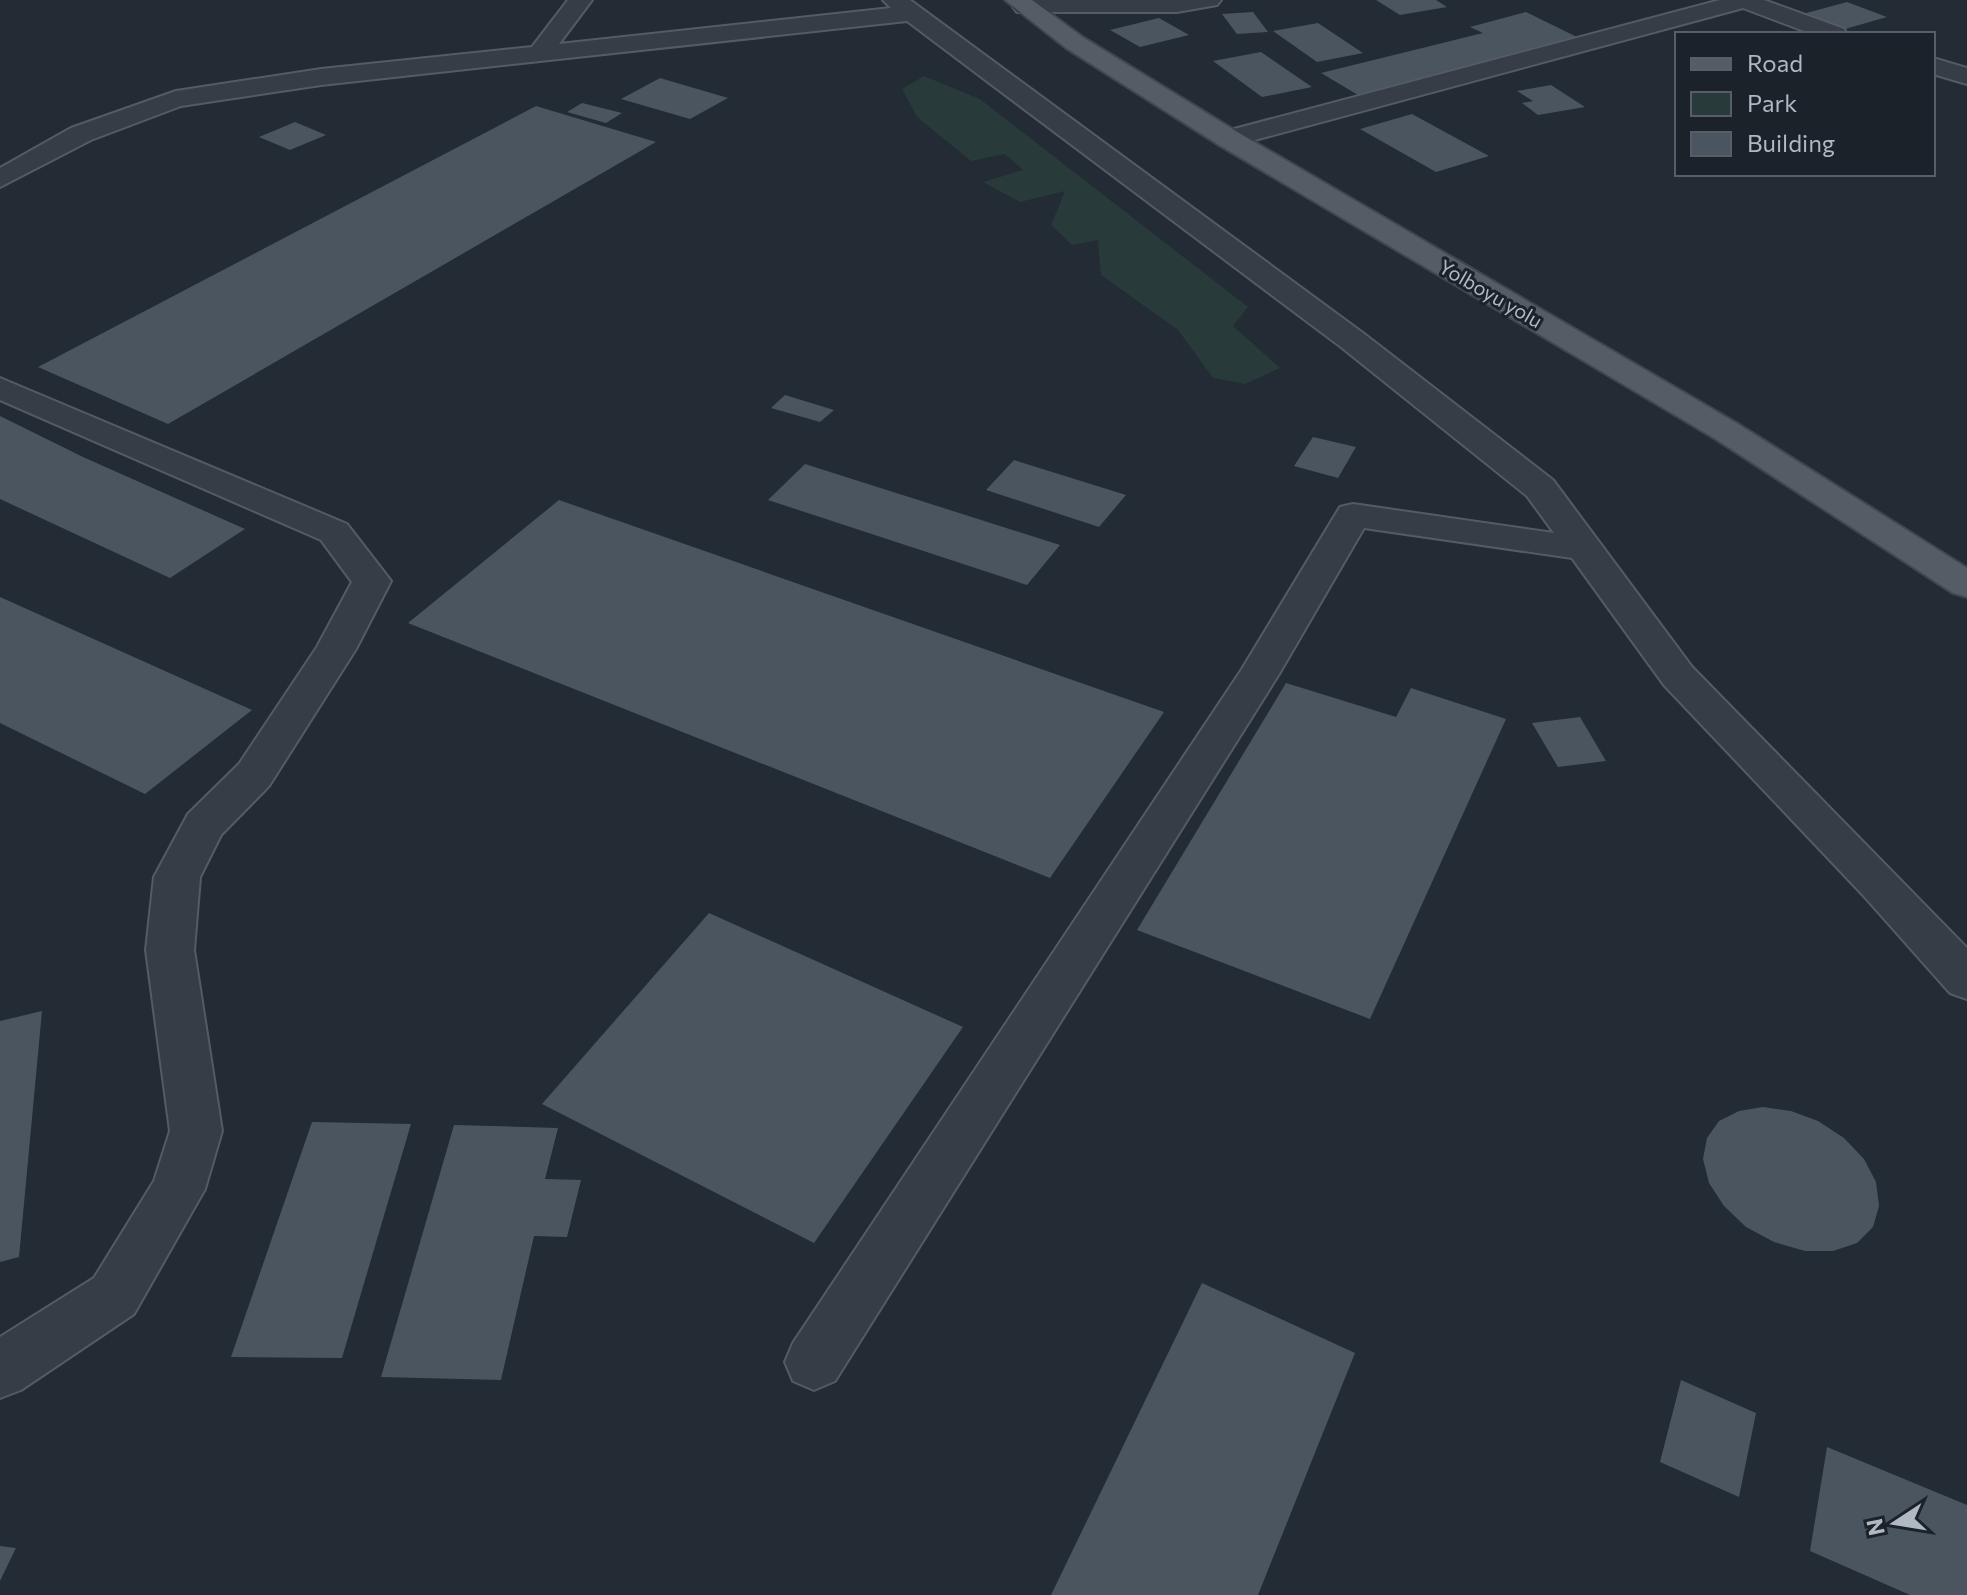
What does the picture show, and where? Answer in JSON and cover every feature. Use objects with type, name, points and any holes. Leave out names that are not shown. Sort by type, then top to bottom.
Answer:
[{"type":"main road","name":"Yolboyu yolu","points":[[1021,3],[1075,43],[1229,139],[1726,431],[1967,585]]},
{"type":"street","points":[[539,54],[580,0]]},
{"type":"street","points":[[1021,3],[1167,6],[1209,0]]},
{"type":"street","points":[[1688,0],[1719,10]]},
{"type":"street","points":[[1229,139],[1719,10],[1746,0],[1830,32]]},
{"type":"street","points":[[0,179],[81,134],[176,99],[321,77],[539,54],[904,6],[1352,340],[1540,488],[1678,676],[1879,883],[1967,980]]},
{"type":"street","points":[[1935,67],[1967,76]]},
{"type":"street","points":[[0,388],[334,532],[372,581],[336,649],[254,775],[204,825],[177,877],[170,950],[196,1131],[178,1189],[114,1296],[0,1370]]},
{"type":"street","points":[[814,1362],[1259,674],[1353,515],[1585,549]]},
{"type":"green space","points":[[924,76],[980,99],[1248,307],[1233,326],[1280,368],[1245,384],[1213,378],[1178,330],[1101,275],[1098,240],[1072,245],[1051,225],[1065,191],[1020,202],[983,182],[1023,170],[1005,154],[971,161],[917,117],[902,89]]},
{"type":"building","points":[[1376,0],[1436,0],[1447,7],[1400,15]]},
{"type":"building","points":[[1847,2],[1887,17],[1838,31],[1799,15]]},
{"type":"building","points":[[1253,12],[1268,32],[1237,34],[1222,14]]},
{"type":"building","points":[[1526,12],[1577,37],[1358,95],[1321,73],[1483,33],[1470,27]]},
{"type":"building","points":[[1159,18],[1189,35],[1140,47],[1110,30]]},
{"type":"building","points":[[1318,23],[1363,53],[1317,62],[1273,31]]},
{"type":"building","points":[[1261,52],[1312,87],[1262,97],[1213,61]]},
{"type":"building","points":[[660,78],[728,98],[690,119],[621,99]]},
{"type":"building","points":[[1551,85],[1585,107],[1538,115],[1522,103],[1533,101],[1517,91]]},
{"type":"building","points":[[582,103],[622,113],[606,123],[567,112]]},
{"type":"building","points":[[536,106],[656,142],[168,424],[38,367]]},
{"type":"building","points":[[1412,114],[1489,156],[1436,172],[1360,129]]},
{"type":"building","points":[[295,122],[326,135],[290,150],[259,137]]},
{"type":"building","points":[[785,395],[834,410],[820,422],[771,408]]},
{"type":"building","points":[[0,416],[83,457],[245,529],[170,578],[0,499]]},
{"type":"building","points":[[1313,437],[1356,447],[1338,478],[1294,466]]},
{"type":"building","points":[[1014,460],[1126,495],[1099,527],[986,490]]},
{"type":"building","points":[[805,464],[1060,545],[1027,585],[768,500]]},
{"type":"building","points":[[559,500],[1164,712],[1050,878],[408,623]]},
{"type":"building","points":[[0,597],[252,710],[145,794],[0,723]]},
{"type":"building","points":[[1286,683],[1396,717],[1411,688],[1506,719],[1370,1019],[1137,930]]},
{"type":"building","points":[[1580,717],[1606,761],[1558,767],[1532,723]]},
{"type":"building","points":[[709,913],[963,1027],[814,1243],[542,1104]]},
{"type":"building","points":[[42,1011],[19,1257],[0,1262],[0,1021]]},
{"type":"building","points":[[1763,1107],[1791,1111],[1818,1121],[1844,1138],[1864,1159],[1876,1182],[1879,1206],[1873,1227],[1857,1243],[1833,1251],[1805,1251],[1774,1242],[1746,1227],[1724,1206],[1709,1183],[1703,1159],[1707,1138],[1719,1121],[1739,1111]]},
{"type":"building","points":[[312,1122],[411,1124],[342,1358],[231,1357]]},
{"type":"building","points":[[454,1125],[558,1128],[545,1179],[581,1180],[567,1237],[534,1236],[501,1380],[381,1377]]},
{"type":"building","points":[[1202,1283],[1355,1353],[1258,1595],[1051,1595]]},
{"type":"building","points":[[1681,1380],[1756,1413],[1739,1497],[1660,1462]]},
{"type":"building","points":[[1827,1447],[1967,1505],[1967,1595],[1910,1595],[1810,1551]]},
{"type":"building","points":[[0,1546],[16,1548],[0,1581]]}]
